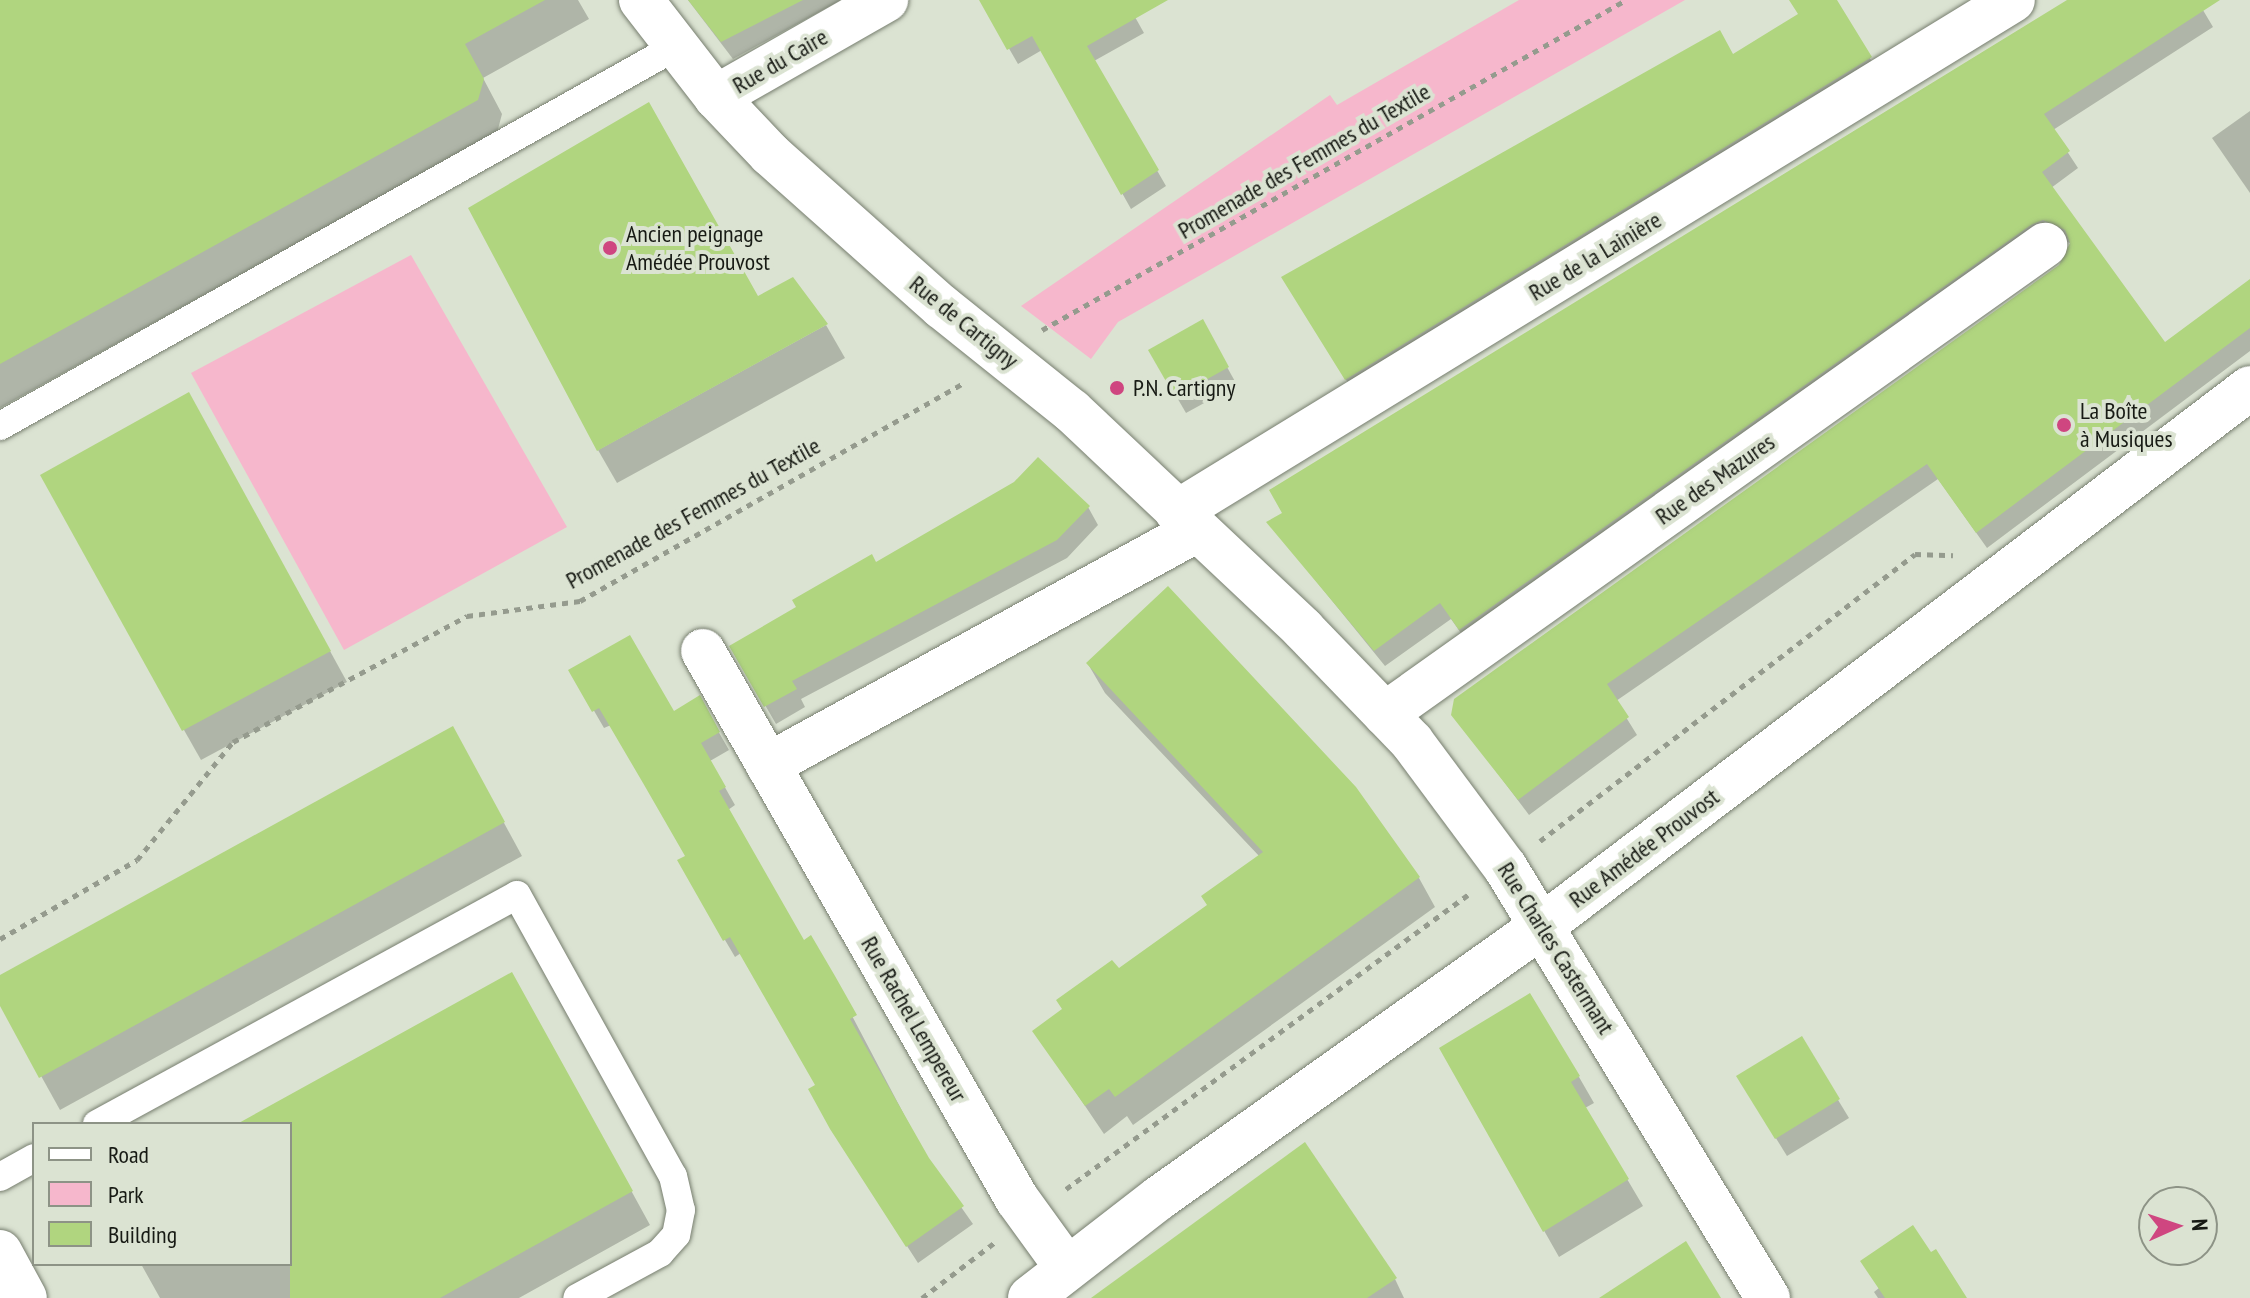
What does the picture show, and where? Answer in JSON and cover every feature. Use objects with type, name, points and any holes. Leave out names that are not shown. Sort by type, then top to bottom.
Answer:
[{"type":"street","name":"Rue de Cartigny","points":[[641,0],[716,97],[887,259],[1072,411],[1303,629]]},
{"type":"street","name":"Rue du Caire","points":[[716,97],[886,0]]},
{"type":"street","name":"Rue de la Lainière","points":[[1187,521],[2013,0]]},
{"type":"street","name":"Rue des Mazures","points":[[1385,714],[2045,245]]},
{"type":"street","name":"Rue Amédée Prouvost","points":[[1030,1298],[1067,1268],[1542,926],[2250,388]]},
{"type":"street","points":[[768,765],[1187,521]]},
{"type":"street","name":"Rue Charles Castermant","points":[[1303,629],[1385,714],[1447,786],[1505,867],[1768,1298]]},
{"type":"street","name":"Rue Rachel Lempereur","points":[[703,651],[1028,1217],[1067,1268]]},
{"type":"street","points":[[0,1252],[25,1298]]},
{"type":"lane","points":[[0,426],[677,46]]},
{"type":"lane","points":[[101,1122],[517,895],[673,1176],[681,1210],[676,1235],[660,1253],[577,1298]]},
{"type":"lane","points":[[0,1177],[32,1159]]},
{"type":"path","name":"Promenade des Femmes du Textile","points":[[0,939],[137,860],[233,742],[467,616],[580,601],[1626,0]]},
{"type":"path","points":[[922,1298],[1505,867],[1915,554],[1959,555]]},
{"type":"green space","points":[[1519,0],[1685,0],[1118,322],[1091,359],[1021,306],[1330,95],[1337,105]]},
{"type":"green space","points":[[411,255],[567,527],[344,650],[191,373]]},
{"type":"building","points":[[0,0],[545,0],[465,44],[484,79],[478,100],[0,364]]},
{"type":"building","points":[[688,0],[803,0],[721,42]]},
{"type":"building","points":[[979,0],[1168,0],[1087,46],[1159,170],[1121,195],[1032,36],[1007,50]]},
{"type":"building","points":[[1789,0],[1837,0],[1872,57],[1345,380],[1281,277],[1720,30],[1733,54],[1798,14]]},
{"type":"building","points":[[2067,0],[2220,0],[2044,114],[2070,151],[2042,172],[2165,342],[2250,279],[2250,328],[1976,533],[1927,464],[1607,684],[1629,717],[1518,800],[1451,715],[1454,699],[2059,265],[2070,243],[2065,230],[2043,220],[2031,225],[1459,630],[1440,603],[1374,651],[1266,522],[1282,513],[1269,490]]},
{"type":"building","name":"Ancien peignage Amédée Prouvost","points":[[649,102],[758,296],[793,277],[828,324],[597,451],[468,208]]},
{"type":"building","points":[[1203,319],[1229,367],[1175,397],[1148,350]]},
{"type":"building","points":[[189,392],[331,651],[182,731],[40,475]]},
{"type":"building","points":[[1038,457],[1090,506],[1057,540],[792,681],[797,689],[764,707],[729,646],[796,607],[792,600],[872,554],[876,562],[1014,482]]},
{"type":"building","points":[[1168,586],[1356,787],[1420,877],[1115,1097],[1109,1089],[1085,1106],[1032,1031],[1062,1009],[1056,1000],[1112,960],[1119,968],[1207,905],[1201,896],[1263,852],[1086,663]]},
{"type":"building","points":[[630,635],[674,711],[700,695],[720,732],[701,743],[726,787],[719,791],[804,940],[811,935],[857,1015],[850,1019],[929,1158],[964,1206],[906,1247],[830,1129],[808,1089],[815,1085],[730,937],[723,941],[677,860],[685,856],[643,783],[599,708],[592,712],[568,670]]},
{"type":"building","points":[[453,726],[505,822],[39,1078],[0,1006],[0,975]]},
{"type":"building","points":[[512,972],[633,1191],[440,1298],[290,1298],[292,1122],[241,1122]]},
{"type":"building","points":[[1530,993],[1580,1076],[1571,1082],[1629,1179],[1543,1232],[1439,1048]]},
{"type":"building","points":[[1802,1036],[1840,1099],[1775,1139],[1736,1076]]},
{"type":"building","points":[[1305,1142],[1397,1278],[1367,1298],[1091,1298]]},
{"type":"building","points":[[1913,1225],[1931,1252],[1936,1249],[1967,1298],[1885,1298],[1860,1261]]},
{"type":"building","points":[[1686,1241],[1721,1298],[1599,1298]]},
{"type":"place","name":"Ancien peignage Amédée Prouvost","points":[[610,248]]},
{"type":"place","name":"P.N. Cartigny","points":[[1117,388]]},
{"type":"place","name":"La Boîte à Musiques","points":[[2064,425]]}]
